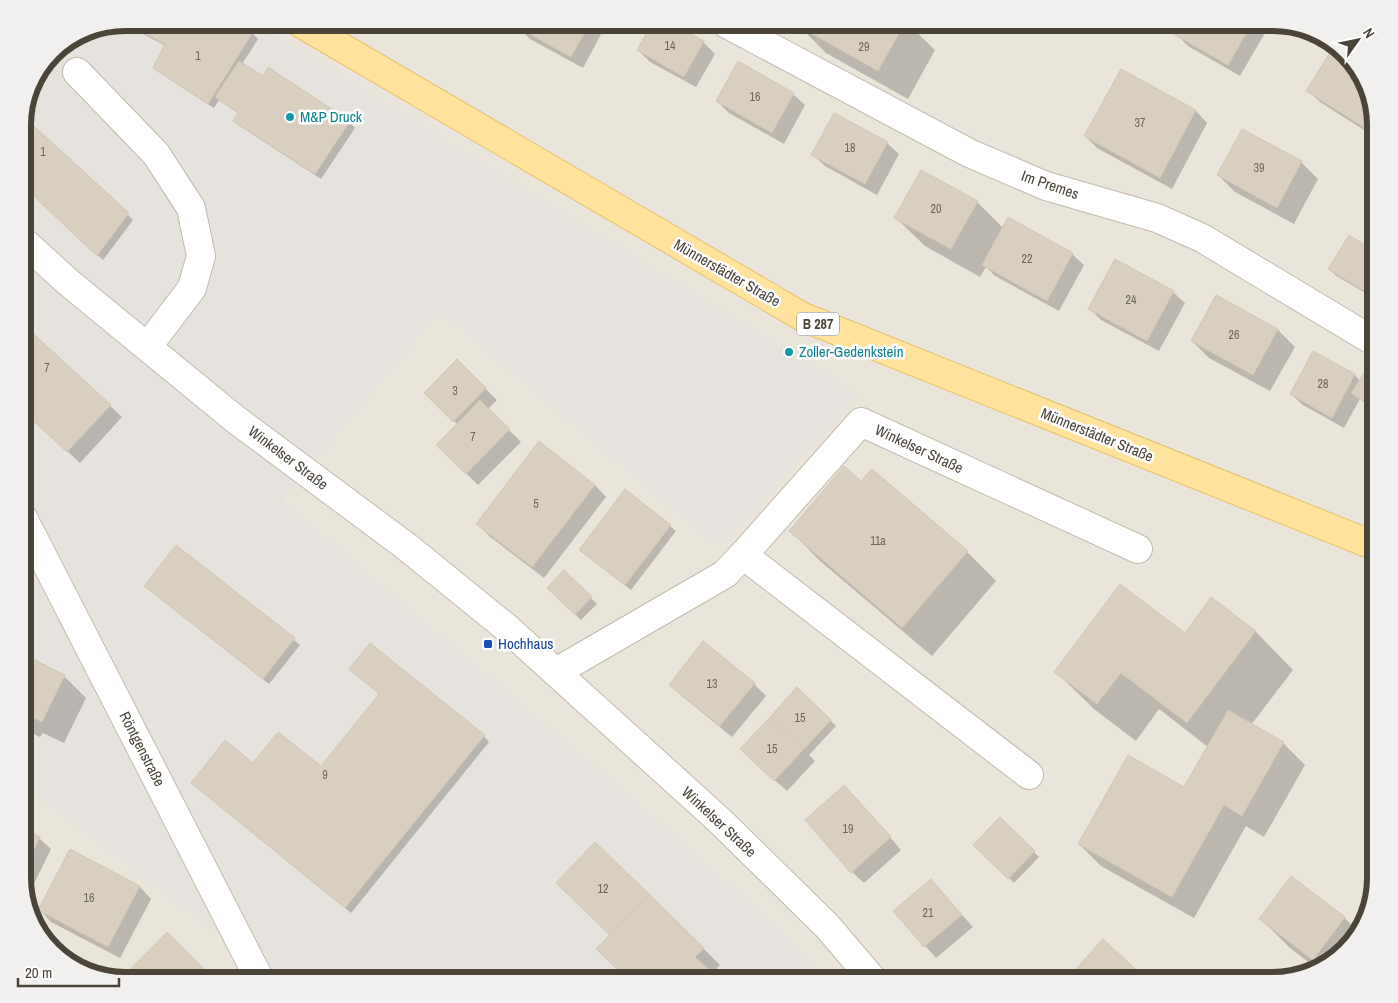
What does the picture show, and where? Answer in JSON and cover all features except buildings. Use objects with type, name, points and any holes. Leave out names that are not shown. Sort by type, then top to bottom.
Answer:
[{"type":"main road","name":"Münnerstädter Straße","points":[[315,31],[802,317],[1367,542]]},
{"type":"street","name":"Im Premes","points":[[741,31],[970,153],[1046,186],[1157,218],[1202,238],[1367,337]]},
{"type":"street","points":[[77,72],[156,154],[191,208],[201,256],[192,288],[148,346]]},
{"type":"street","name":"Winkelser Straße","points":[[31,248],[68,282],[236,418],[407,547],[507,628],[720,821],[827,926],[866,972]]},
{"type":"street","name":"Winkelser Straße","points":[[556,672],[725,574],[861,422],[1138,550]]},
{"type":"street","name":"Röntgenstraße","points":[[31,534],[256,972]]},
{"type":"street","points":[[743,555],[1030,775]]},
{"type":"shaded area","points":[[125,31],[269,31],[858,395],[717,547],[440,311],[282,501],[611,780],[783,932],[819,972],[267,972],[31,791],[31,119],[38,89],[51,68],[63,55],[78,44],[101,34]]},
{"type":"shaded area","points":[[269,31],[1279,31],[1309,38],[1333,54],[1333,65],[1344,65],[1347,68],[1362,95],[1367,119],[1367,884],[1362,908],[1354,925],[1339,944],[1325,956],[1297,969],[1273,972],[819,972],[783,932],[611,780],[282,501],[440,311],[717,547],[857,395]]},
{"type":"shaded area","points":[[31,791],[267,972],[119,972],[95,967],[73,956],[51,935],[36,908],[31,884]]},
{"type":"place","name":"M&P Druck","points":[[290,117]]},
{"type":"place","name":"Zoller-Gedenkstein","points":[[789,352]]},
{"type":"place","name":"Hochhaus","points":[[488,644]]}]
